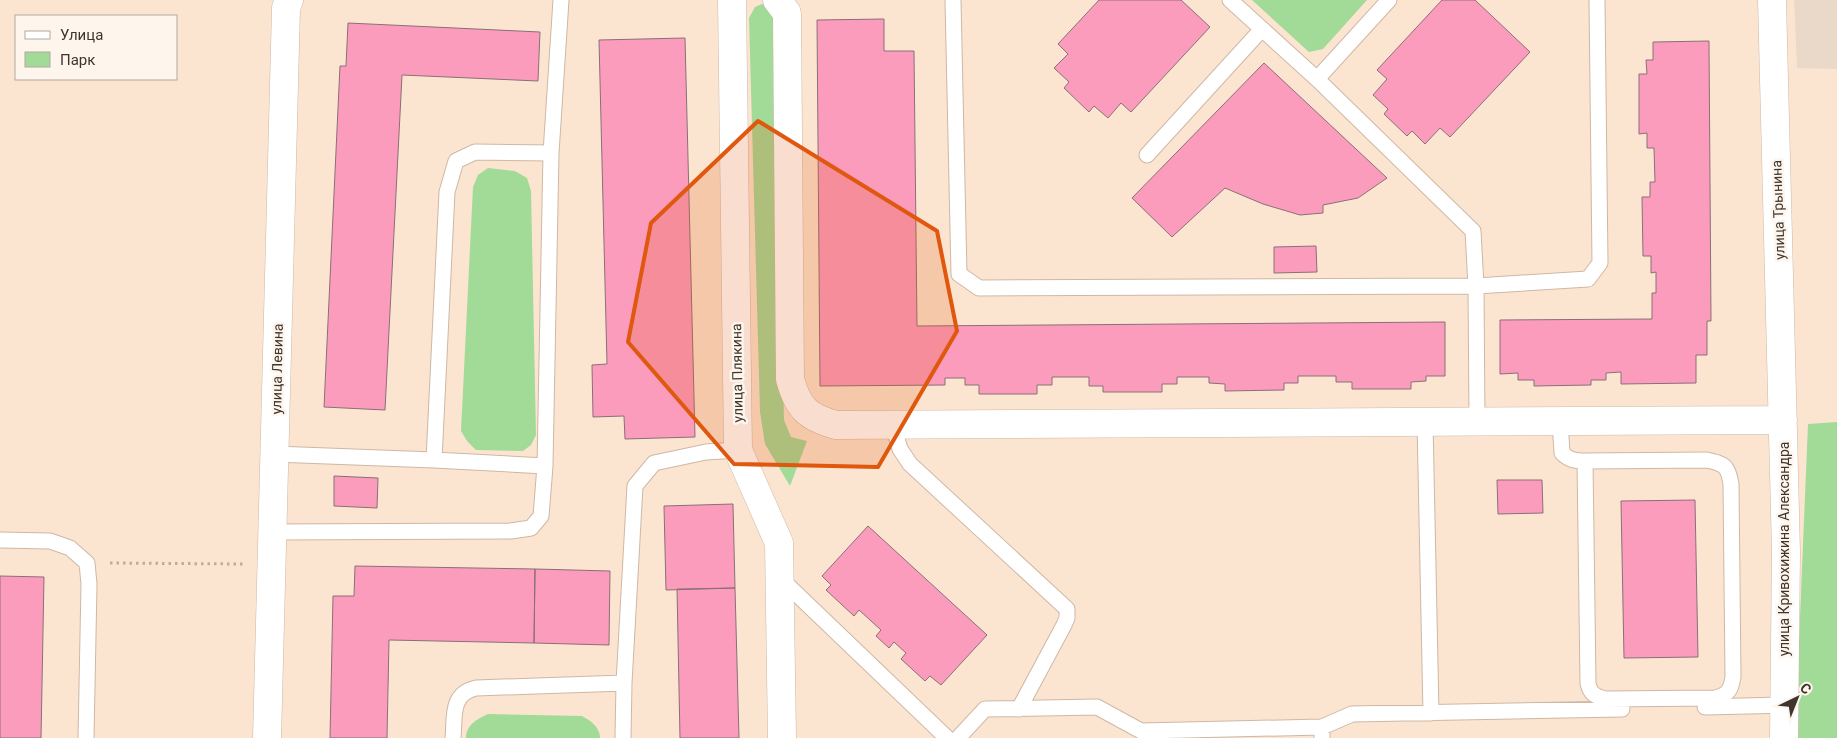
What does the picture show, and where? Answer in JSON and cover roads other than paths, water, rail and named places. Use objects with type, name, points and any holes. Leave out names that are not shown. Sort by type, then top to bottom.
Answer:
[{"type":"street","name":"улица Левина","points":[[267,738],[286,8],[289,0]]},
{"type":"street","name":"улица Плякина","points":[[732,0],[738,450],[779,544],[782,738]]},
{"type":"street","points":[[777,0],[787,13],[790,379],[795,396],[805,411],[820,421],[836,426],[1783,420]]},
{"type":"street","name":"улица Трынина","points":[[1772,0],[1783,420]]},
{"type":"street","name":"улица Кривохижина Александра","points":[[1783,420],[1786,552],[1784,738]]},
{"type":"lane","points":[[273,532],[511,530],[531,528],[541,516],[545,466],[551,153],[560,0]]},
{"type":"lane","points":[[953,0],[959,274],[979,288],[1476,286],[1588,279],[1600,263],[1597,0]]},
{"type":"lane","points":[[1230,0],[1316,79],[1473,230],[1476,286],[1477,422]]},
{"type":"lane","points":[[1316,79],[1389,0]]},
{"type":"lane","points":[[1147,155],[1262,29]]},
{"type":"lane","points":[[434,460],[448,192],[456,161],[475,152],[551,153]]},
{"type":"lane","points":[[1560,421],[1562,453],[1566,458],[1574,461],[1707,460],[1721,463],[1729,470],[1731,484],[1733,677],[1731,688],[1724,696],[1715,698],[1605,699],[1595,696],[1590,690],[1588,683],[1585,461]]},
{"type":"lane","points":[[1425,422],[1431,713]]},
{"type":"lane","points":[[893,425],[900,449],[910,464],[1067,609],[1067,618],[1064,625],[1019,709]]},
{"type":"lane","points":[[624,738],[624,683],[635,486],[654,463],[706,452],[738,450]]},
{"type":"lane","points":[[274,454],[545,466]]},
{"type":"lane","points":[[0,540],[50,541],[70,548],[87,563],[90,584],[86,738]]},
{"type":"lane","points":[[780,578],[947,738]]},
{"type":"lane","points":[[453,738],[456,702],[465,690],[476,688],[624,683]]},
{"type":"lane","points":[[958,738],[985,709],[1097,707],[1141,731],[1322,732],[1352,714],[1785,705]]}]
